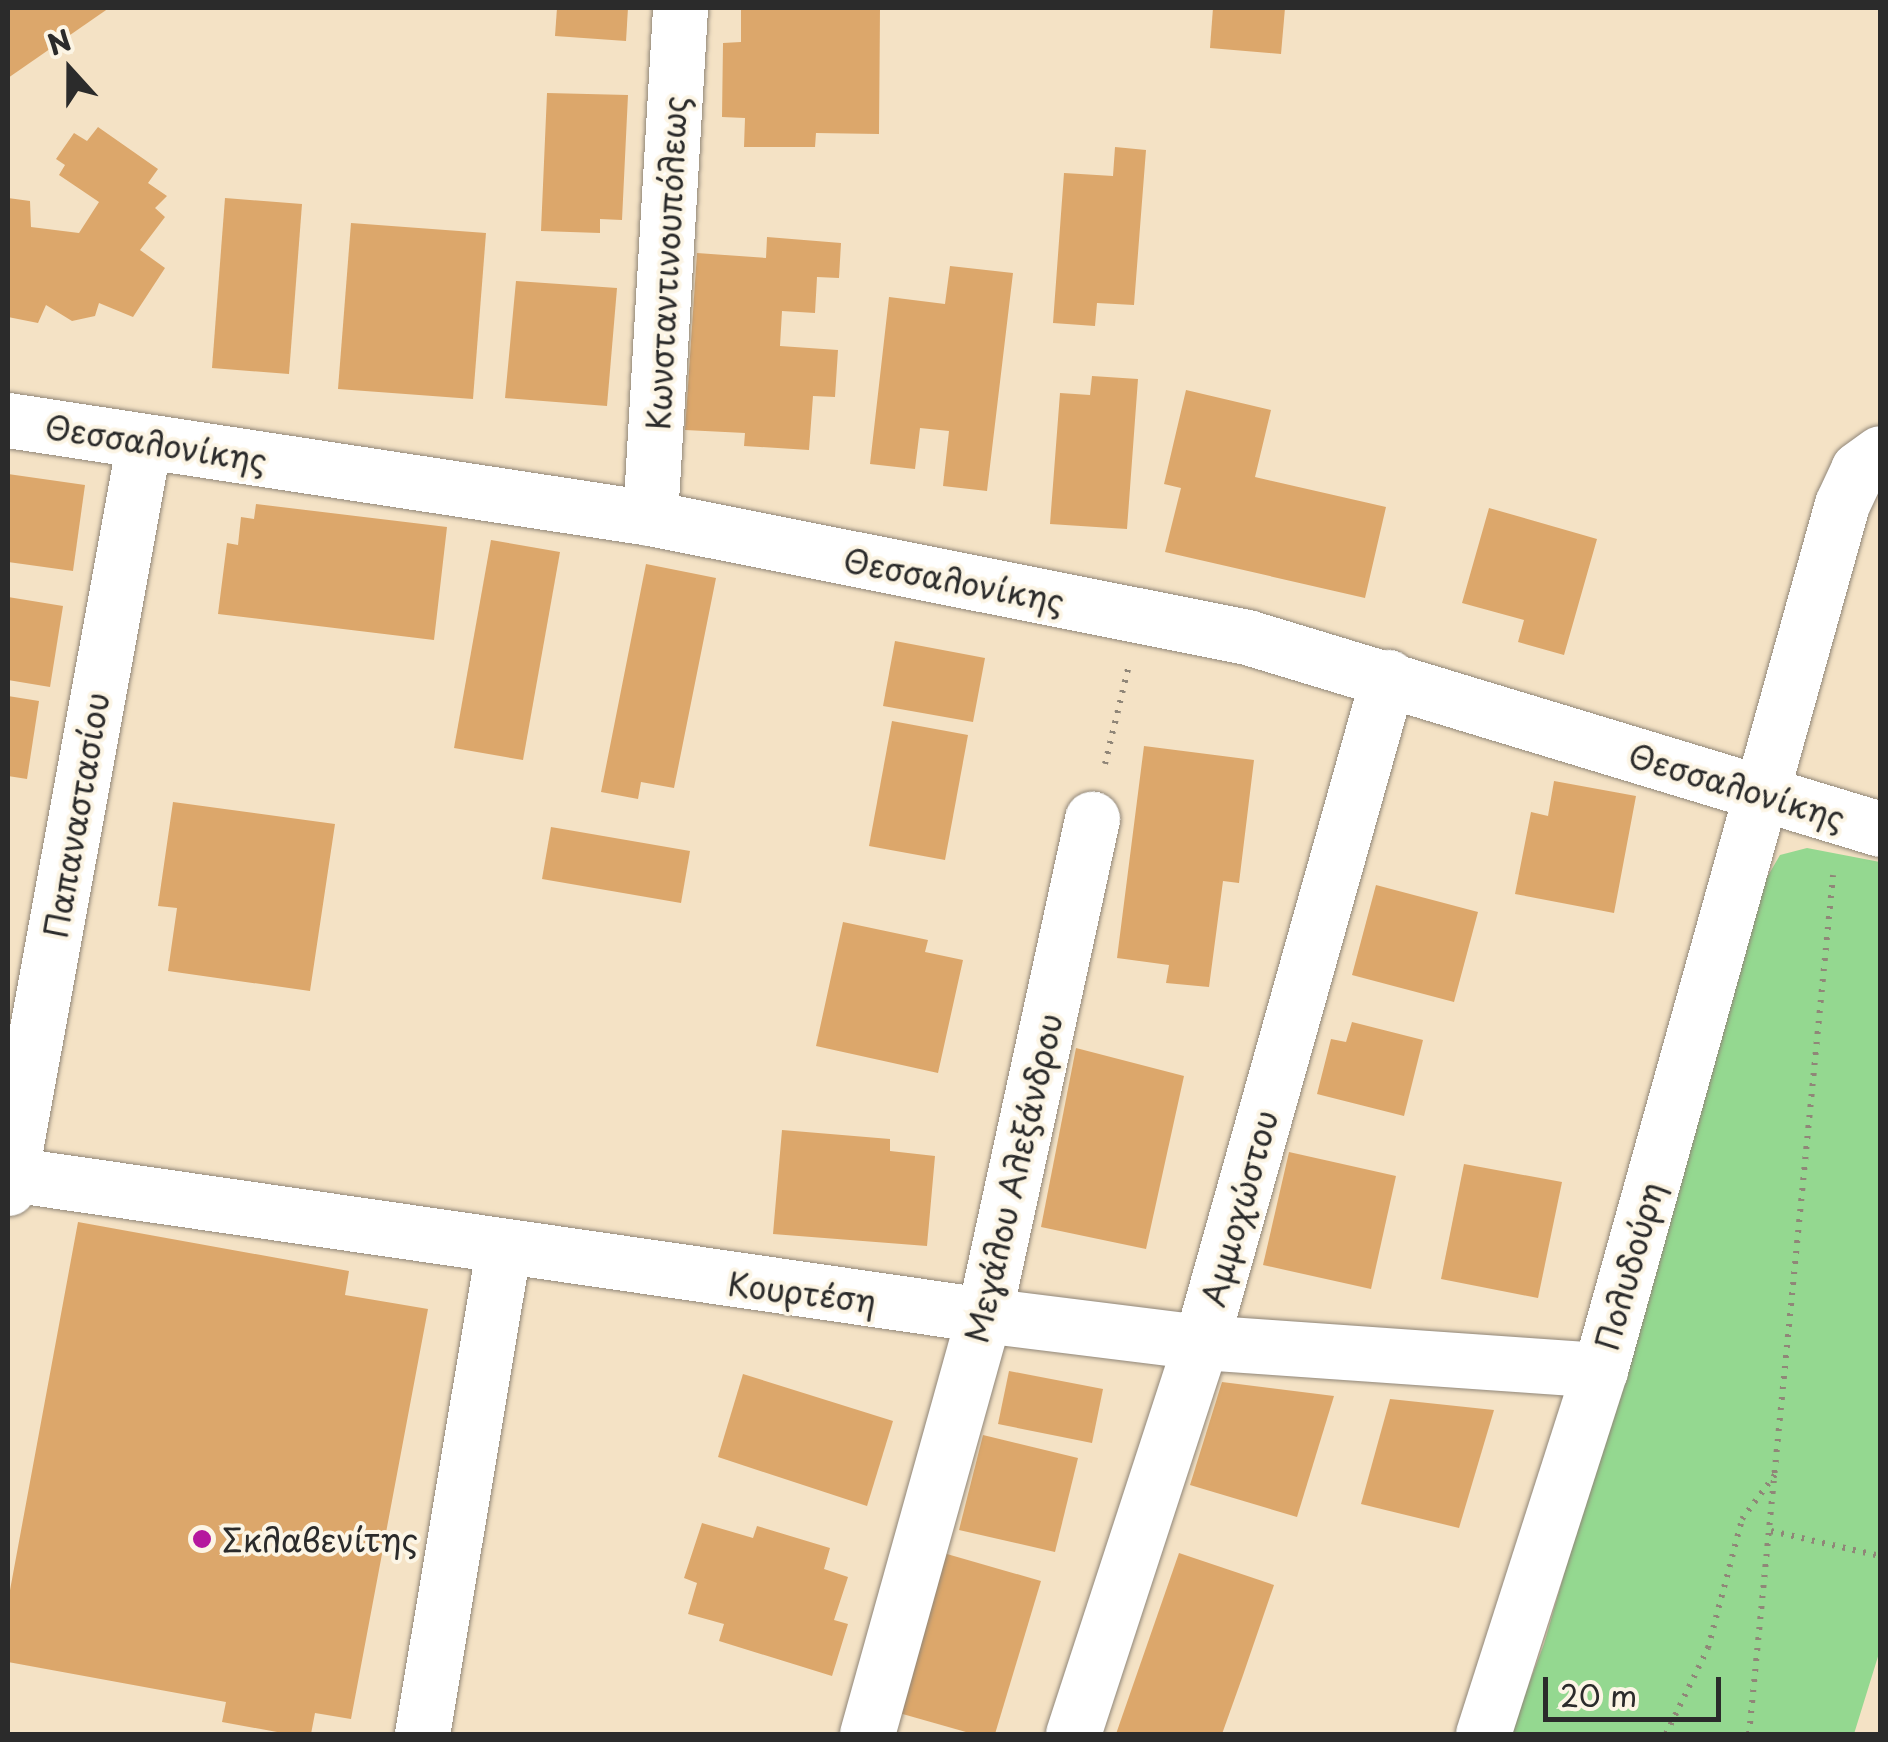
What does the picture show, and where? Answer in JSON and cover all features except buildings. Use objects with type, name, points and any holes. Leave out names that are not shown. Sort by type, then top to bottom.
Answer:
[{"type":"street","name":"Κωνσταντινουπόλεως","points":[[650,518],[680,8]]},
{"type":"street","name":"Θεσσαλονίκης","points":[[8,420],[650,518],[1247,637],[1860,824]]},
{"type":"street","name":"Παπαναστασίου","points":[[9,1181],[144,442]]},
{"type":"street","name":"Πολυδούρη","points":[[1483,1734],[1600,1370],[1847,486],[1880,453]]},
{"type":"street","name":"Αμμοχώστου","points":[[1073,1734],[1201,1342],[1388,677]]},
{"type":"street","name":"Μεγάλου Αλεξάνδρου","points":[[867,1734],[984,1315],[1092,819]]},
{"type":"street","name":"Κουρτέση","points":[[9,1181],[1201,1342],[1600,1370]]},
{"type":"street","points":[[422,1734],[503,1249]]},
{"type":"path","points":[[1092,819],[1140,616]]},
{"type":"path","points":[[1750,1734],[1777,1471],[1860,824]]},
{"type":"path","points":[[1666,1734],[1708,1648],[1742,1519],[1777,1471]]},
{"type":"path","points":[[1770,1531],[1880,1556]]},
{"type":"green space","points":[[1807,848],[1880,862],[1880,1650],[1854,1734],[1510,1734],[1544,1644],[1762,886],[1780,855]]},
{"type":"place","name":"Σκλαβενίτης","points":[[202,1539]]}]
